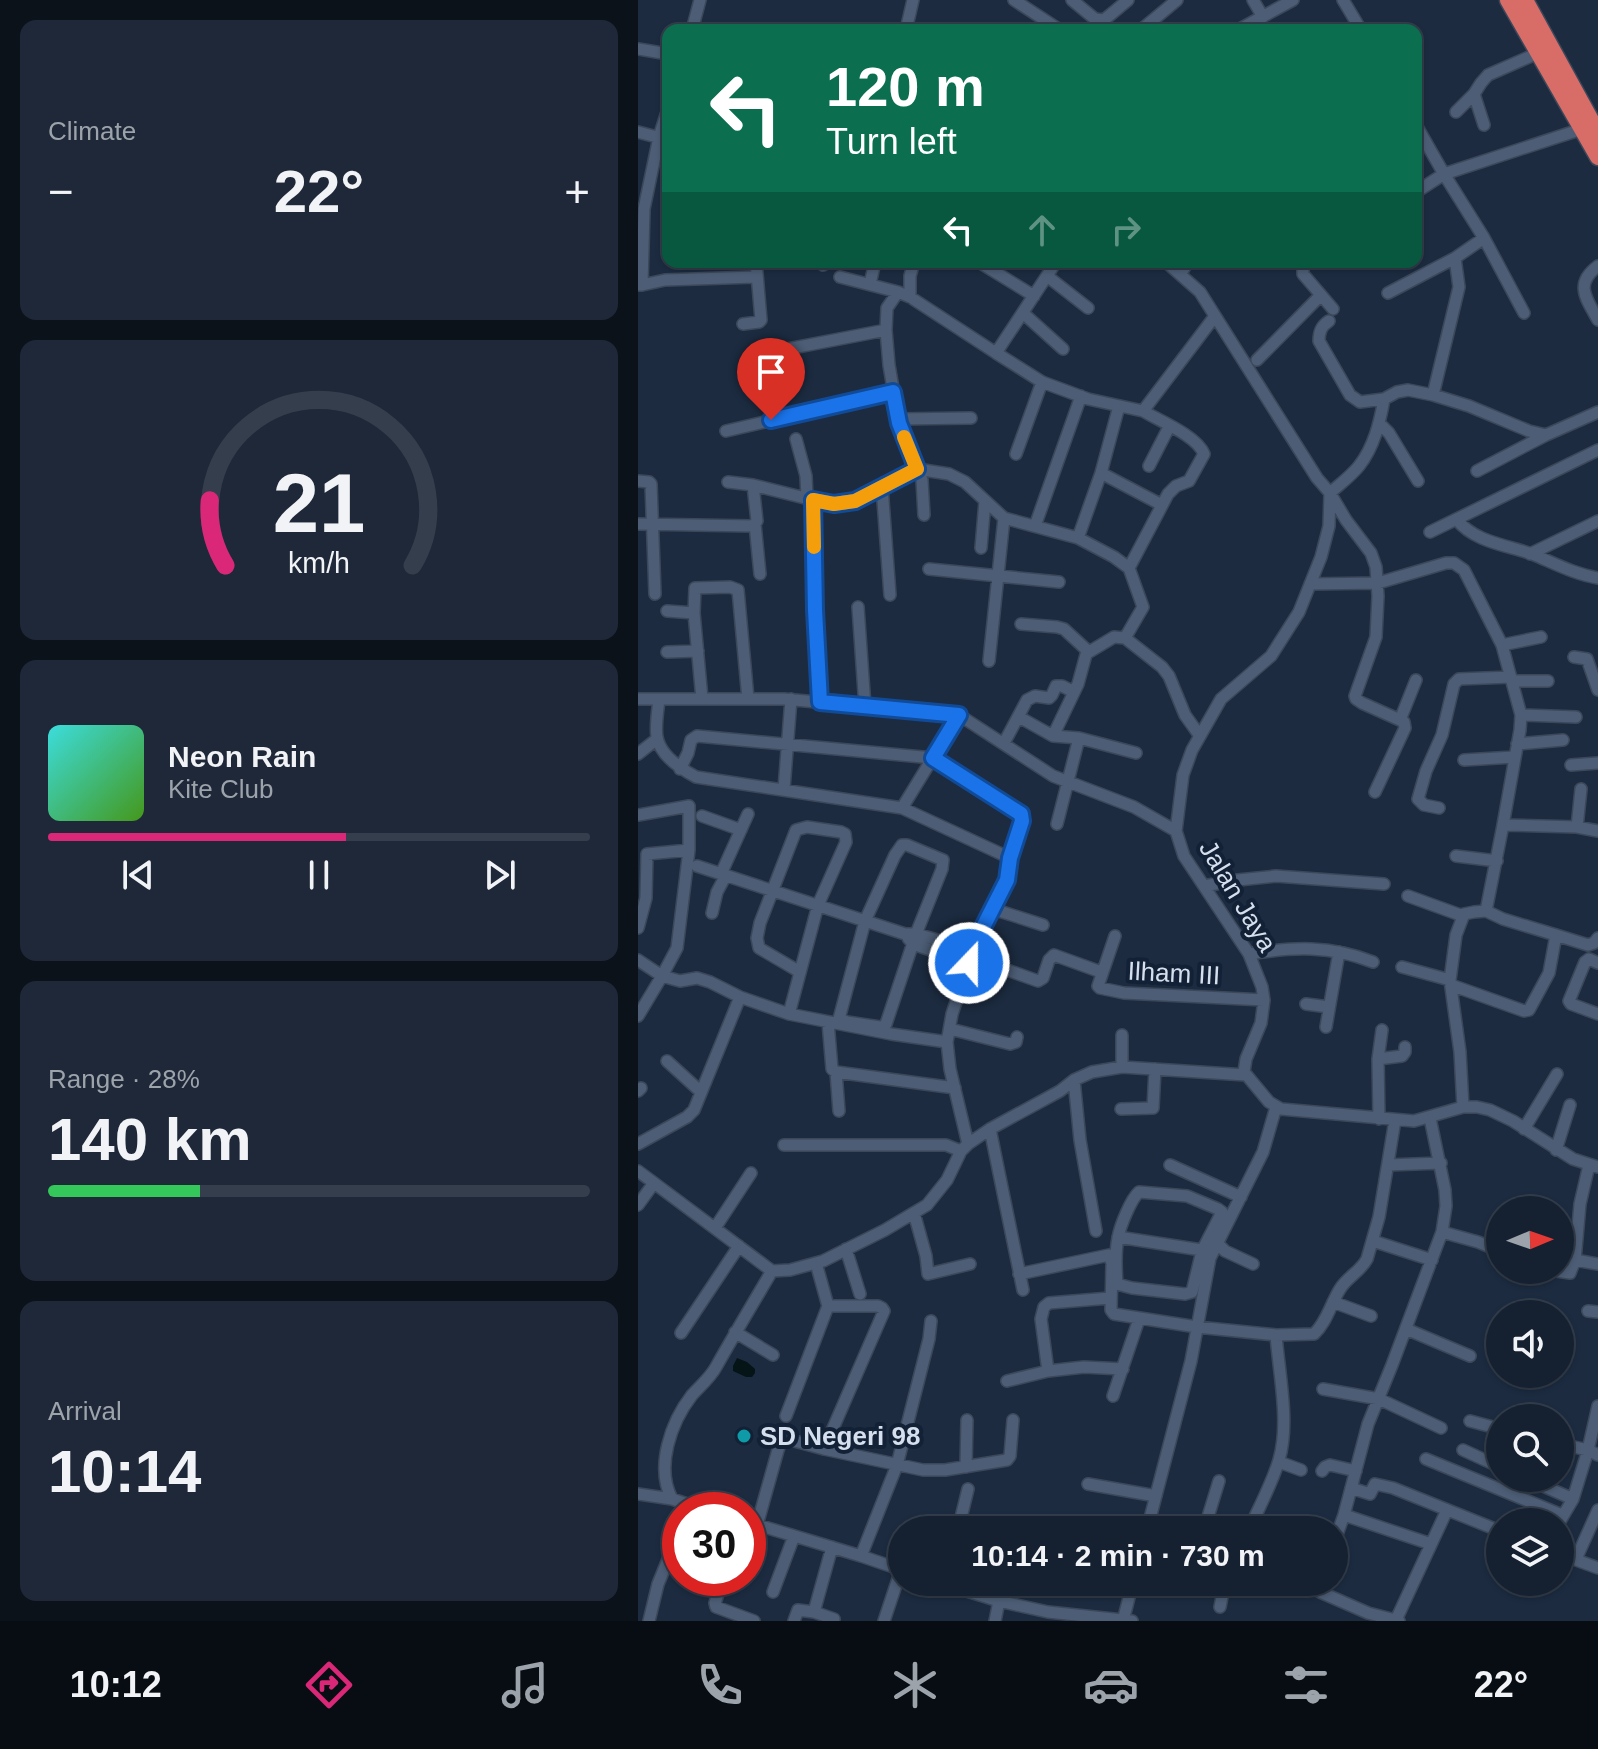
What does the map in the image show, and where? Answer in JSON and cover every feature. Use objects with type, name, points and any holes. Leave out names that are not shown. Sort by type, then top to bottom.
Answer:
[{"type":"highway","points":[[1508,0],[1538,53],[1593,126]]},
{"type":"highway","points":[[1525,0],[1593,126],[1598,157]]},
{"type":"street","points":[[694,24],[700,0]]},
{"type":"street","points":[[907,24],[913,0]]},
{"type":"street","points":[[1014,0],[1040,24]]},
{"type":"street","points":[[1072,0],[1095,19],[1104,20],[1128,0]]},
{"type":"street","points":[[1148,24],[1177,0]]},
{"type":"street","points":[[1253,0],[1263,17]]},
{"type":"street","points":[[1250,24],[1293,0]]},
{"type":"street","points":[[1343,0],[1357,24]]},
{"type":"street","points":[[638,49],[662,53]]},
{"type":"street","points":[[1456,112],[1488,75],[1538,53]]},
{"type":"street","points":[[1474,94],[1484,125]]},
{"type":"street","points":[[1422,188],[1444,174],[1593,126]]},
{"type":"street","points":[[638,132],[662,138]]},
{"type":"street","points":[[1422,136],[1484,238],[1524,313]]},
{"type":"street","points":[[662,144],[641,208],[640,285],[665,280],[755,277]]},
{"type":"street","points":[[1388,293],[1455,258],[1484,238]]},
{"type":"street","points":[[1433,395],[1459,287],[1455,258]]},
{"type":"street","points":[[1598,266],[1583,283],[1584,294],[1598,320]]},
{"type":"street","points":[[743,324],[760,322],[756,268]]},
{"type":"street","points":[[870,284],[874,268]]},
{"type":"street","points":[[912,268],[904,294],[887,308],[886,330],[898,419],[923,488],[924,515]]},
{"type":"street","points":[[989,268],[1034,296]]},
{"type":"street","points":[[996,353],[1052,268]]},
{"type":"street","points":[[1174,268],[1200,292],[1317,478],[1373,559],[1395,578]]},
{"type":"street","points":[[1181,273],[1184,268]]},
{"type":"street","points":[[1303,268],[1303,274],[1321,295],[1331,315],[1319,333],[1319,341],[1350,395],[1360,402],[1384,399],[1408,390],[1469,406],[1546,435]]},
{"type":"street","points":[[1047,276],[1088,308]]},
{"type":"street","points":[[840,277],[904,294],[1042,382],[1081,396],[1143,411],[1202,448],[1204,454],[1191,478],[1171,490],[1129,568]]},
{"type":"street","points":[[1257,360],[1321,295]]},
{"type":"street","points":[[1023,313],[1063,349]]},
{"type":"street","points":[[1143,411],[1215,316]]},
{"type":"street","points":[[751,356],[886,330]]},
{"type":"street","points":[[1016,454],[1042,382]]},
{"type":"street","points":[[726,431],[893,392]]},
{"type":"street","points":[[1035,526],[1081,396]]},
{"type":"street","points":[[1330,493],[1358,468],[1368,453],[1384,399]]},
{"type":"street","points":[[1078,538],[1101,473],[1119,406]]},
{"type":"street","points":[[1477,471],[1598,412]]},
{"type":"street","points":[[898,419],[971,418]]},
{"type":"street","points":[[1379,423],[1389,433],[1418,481]]},
{"type":"street","points":[[1149,466],[1169,427]]},
{"type":"street","points":[[796,439],[810,499],[820,702]]},
{"type":"street","points":[[1430,532],[1598,450]]},
{"type":"street","points":[[728,482],[842,504],[855,501],[917,469],[949,474],[965,482],[1004,518],[1078,538],[1129,568],[1143,607],[1125,638]]},
{"type":"street","points":[[1101,473],[1162,505]]},
{"type":"street","points":[[638,481],[651,482],[655,594]]},
{"type":"street","points":[[753,485],[760,574]]},
{"type":"street","points":[[882,487],[890,595]]},
{"type":"street","name":"Jalan Jaya","points":[[1264,1000],[1260,979],[1249,954],[1184,856],[1176,831],[1183,775],[1221,699],[1271,656],[1299,612],[1321,557],[1329,526],[1330,493]]},
{"type":"street","points":[[981,548],[985,501]]},
{"type":"street","points":[[989,661],[1004,518]]},
{"type":"street","points":[[1457,520],[1462,527],[1483,539],[1580,575],[1598,578]]},
{"type":"street","points":[[1530,554],[1598,521]]},
{"type":"street","points":[[638,524],[755,524]]},
{"type":"street","points":[[1373,559],[1378,583],[1376,637],[1355,696],[1362,703],[1404,722],[1405,728],[1375,792]]},
{"type":"street","points":[[1310,584],[1378,583],[1446,563],[1454,563],[1464,570],[1502,645],[1521,715],[1486,911]]},
{"type":"street","points":[[929,569],[1059,582]]},
{"type":"street","points":[[702,699],[694,613],[695,588],[730,587],[738,590],[748,699]]},
{"type":"street","points":[[858,607],[865,707]]},
{"type":"street","points":[[667,611],[694,613]]},
{"type":"street","points":[[1021,624],[1064,629],[1087,651]]},
{"type":"street","points":[[1087,651],[1114,637],[1125,638],[1169,676],[1185,715],[1200,736]]},
{"type":"street","points":[[1502,645],[1541,637]]},
{"type":"street","points":[[667,652],[698,651]]},
{"type":"street","points":[[1053,736],[1082,674],[1087,651]]},
{"type":"street","points":[[1574,657],[1584,657],[1589,662],[1598,690]]},
{"type":"street","points":[[1439,808],[1424,805],[1418,799],[1442,735],[1454,684],[1459,679],[1548,681]]},
{"type":"street","points":[[1400,720],[1416,680]]},
{"type":"street","points":[[1004,743],[1027,700],[1035,696],[1049,698],[1056,686],[1074,692]]},
{"type":"street","points":[[638,699],[791,699],[959,715],[1053,776],[1134,807],[1176,831]]},
{"type":"street","points":[[659,699],[657,739],[670,761],[696,777],[902,808],[1010,858]]},
{"type":"street","points":[[784,789],[791,699]]},
{"type":"street","points":[[902,808],[959,715]]},
{"type":"street","points":[[1521,715],[1576,717]]},
{"type":"street","points":[[1019,717],[1053,736],[1079,738],[1136,753]]},
{"type":"street","points":[[680,769],[691,740],[697,736],[933,758],[1021,814],[1007,880],[971,957],[952,1014],[947,1042],[964,1147]]},
{"type":"street","points":[[1057,824],[1079,738]]},
{"type":"street","points":[[638,740],[657,739]]},
{"type":"street","points":[[638,754],[657,739]]},
{"type":"street","points":[[1517,744],[1563,740]]},
{"type":"street","points":[[1464,760],[1514,757]]},
{"type":"street","points":[[1571,765],[1598,763]]},
{"type":"street","points":[[1577,827],[1581,789]]},
{"type":"street","points":[[638,815],[689,806],[689,850],[677,948],[638,1016]]},
{"type":"street","points":[[712,913],[717,892],[748,814]]},
{"type":"street","points":[[702,816],[741,830]]},
{"type":"street","points":[[1503,825],[1577,827],[1598,831]]},
{"type":"street","points":[[789,1014],[818,905],[846,842],[845,834],[841,832],[807,827],[796,830],[760,923],[757,945],[760,949],[800,972]]},
{"type":"street","points":[[902,845],[944,861],[911,937],[884,1026],[840,1020],[865,921],[902,845]]},
{"type":"street","points":[[638,928],[646,898],[642,855],[689,850]]},
{"type":"street","points":[[1456,856],[1497,861]]},
{"type":"street","points":[[697,866],[971,957]]},
{"type":"street","points":[[1204,886],[1276,876],[1384,884]]},
{"type":"street","points":[[1408,896],[1463,916]]},
{"type":"street","points":[[993,909],[1043,925]]},
{"type":"street","points":[[1463,1107],[1451,982],[1456,935],[1463,916],[1470,912],[1486,911],[1588,945],[1598,938]]},
{"type":"street","points":[[1402,967],[1451,982],[1524,1011],[1529,1010],[1549,973],[1556,935]]},
{"type":"street","name":"Ilham III","points":[[1115,936],[1098,986],[1108,991],[1264,1000]]},
{"type":"street","points":[[1249,954],[1309,948],[1358,956],[1373,962]]},
{"type":"street","points":[[1326,1027],[1339,952]]},
{"type":"street","name":"Ilham III","points":[[971,957],[1038,981],[1043,978],[1054,955],[1101,972]]},
{"type":"street","points":[[638,960],[662,976],[680,981],[702,979],[740,997],[789,1014],[947,1042]]},
{"type":"street","points":[[1598,963],[1586,960],[1569,1001],[1598,1014]]},
{"type":"street","points":[[638,1144],[690,1115],[740,997]]},
{"type":"street","points":[[1264,1000],[1261,1023],[1245,1063],[1246,1075],[1269,1102],[1281,1109],[1414,1121],[1463,1107],[1490,1110],[1513,1121],[1556,1150],[1593,1166],[1580,1204],[1575,1260],[1598,1264]]},
{"type":"street","points":[[1306,1004],[1329,1007]]},
{"type":"street","points":[[828,1022],[830,1065],[836,1072],[955,1088]]},
{"type":"street","points":[[950,1029],[1010,1044],[1016,1042],[1017,1037]]},
{"type":"street","points":[[1379,1119],[1378,1059],[1382,1030]]},
{"type":"street","points":[[1122,1035],[1122,1067]]},
{"type":"street","points":[[1378,1059],[1402,1056],[1405,1047]]},
{"type":"street","points":[[667,1061],[701,1092]]},
{"type":"street","points":[[638,1171],[772,1271],[790,1270],[816,1263],[846,1249],[927,1205],[947,1180],[964,1147],[1092,1072],[1122,1067],[1246,1075]]},
{"type":"street","points":[[1121,1109],[1153,1108],[1155,1069]]},
{"type":"street","points":[[836,1072],[839,1111]]},
{"type":"street","points":[[1524,1129],[1557,1074]]},
{"type":"street","points":[[1074,1080],[1080,1140],[1096,1231]]},
{"type":"street","points":[[1556,1150],[1570,1105]]},
{"type":"street","points":[[1151,1516],[1185,1388],[1211,1249],[1222,1212],[1200,1200],[1175,1193],[1143,1191],[1136,1193],[1118,1237],[1117,1284],[1185,1294],[1192,1292],[1211,1249],[1263,1152],[1276,1107]]},
{"type":"street","points":[[1430,1118],[1441,1163],[1446,1206],[1442,1232],[1368,1424],[1344,1515],[1431,1544]]},
{"type":"street","points":[[1019,1274],[1109,1255],[1112,1263],[1111,1313],[1197,1327],[1276,1335],[1314,1334],[1341,1287],[1364,1265],[1373,1241],[1395,1120]]},
{"type":"street","points":[[990,1129],[1023,1290]]},
{"type":"street","points":[[784,1145],[964,1147]]},
{"type":"street","points":[[1388,1165],[1441,1163]]},
{"type":"street","points":[[1170,1165],[1241,1197]]},
{"type":"street","points":[[715,1228],[751,1173]]},
{"type":"street","points":[[638,1205],[654,1183]]},
{"type":"street","points":[[914,1213],[928,1274],[970,1264]]},
{"type":"street","points":[[1442,1232],[1486,1244]]},
{"type":"street","points":[[1118,1237],[1225,1251],[1253,1264]]},
{"type":"street","points":[[1373,1241],[1432,1260]]},
{"type":"street","points":[[681,1333],[739,1246]]},
{"type":"street","points":[[846,1249],[860,1294]]},
{"type":"street","points":[[786,1416],[828,1306],[816,1263]]},
{"type":"street","points":[[670,1492],[665,1474],[668,1440],[678,1414],[715,1370],[772,1271]]},
{"type":"street","points":[[1048,1371],[1041,1319],[1044,1307],[1049,1303],[1110,1298]]},
{"type":"street","points":[[1333,1302],[1371,1316]]},
{"type":"street","points":[[824,1449],[884,1311],[878,1306],[828,1306]]},
{"type":"street","points":[[1113,1396],[1139,1319]]},
{"type":"street","points":[[861,1556],[897,1465],[931,1321]]},
{"type":"street","points":[[1406,1329],[1470,1356]]},
{"type":"street","points":[[735,1332],[773,1355]]},
{"type":"street","points":[[1255,1516],[1279,1462],[1283,1443],[1276,1335]]},
{"type":"street","points":[[1007,1381],[1048,1371],[1084,1367],[1123,1369]]},
{"type":"street","points":[[1323,1389],[1379,1399],[1441,1428]]},
{"type":"street","points":[[1568,1508],[1593,1452],[1598,1406]]},
{"type":"street","points":[[966,1467],[967,1420]]},
{"type":"street","points":[[764,1492],[782,1441],[791,1440],[923,1470],[945,1470],[1009,1459],[1013,1420]]},
{"type":"street","points":[[1470,1421],[1486,1425]]},
{"type":"street","points":[[1463,1450],[1486,1461]]},
{"type":"street","points":[[1426,1459],[1536,1508]]},
{"type":"street","points":[[1279,1462],[1301,1470]]},
{"type":"street","points":[[1322,1471],[1330,1465],[1356,1471]]},
{"type":"street","points":[[1208,1516],[1219,1481]]},
{"type":"street","points":[[1088,1484],[1156,1496]]},
{"type":"street","points":[[1351,1488],[1370,1494],[1373,1485],[1378,1484],[1486,1525]]},
{"type":"street","points":[[961,1516],[968,1489]]},
{"type":"street","points":[[1557,1492],[1573,1499]]},
{"type":"street","points":[[638,1494],[662,1500]]},
{"type":"street","points":[[1327,1596],[1366,1617],[1398,1621],[1447,1510]]},
{"type":"street","points":[[1598,1510],[1576,1559],[1598,1568]]},
{"type":"street","points":[[766,1528],[888,1565]]},
{"type":"street","points":[[773,1592],[794,1536]]},
{"type":"street","points":[[814,1612],[832,1547]]},
{"type":"street","points":[[647,1620],[662,1574]]},
{"type":"street","points":[[717,1596],[716,1607],[754,1621]]},
{"type":"street","points":[[884,1621],[893,1596]]},
{"type":"street","points":[[983,1596],[1048,1612],[1126,1620],[1130,1596]]},
{"type":"street","points":[[1220,1607],[1222,1596]]},
{"type":"street","points":[[995,1621],[999,1601]]},
{"type":"street","points":[[794,1621],[800,1609],[834,1619]]},
{"type":"shaded area","points":[[737,1358],[755,1369],[752,1377],[733,1371]]},
{"type":"slow traffic","points":[[814,547],[813,500],[834,504],[855,501],[917,469],[904,437]]},
{"type":"place","name":"SD Negeri 98","points":[[744,1436]]},
{"type":"route","points":[[771,420],[893,392],[899,423],[917,469],[855,501],[834,504],[813,500],[820,702],[959,715],[933,758],[1021,814],[1022,821],[1010,858],[1007,880],[976,941],[969,963]]}]
